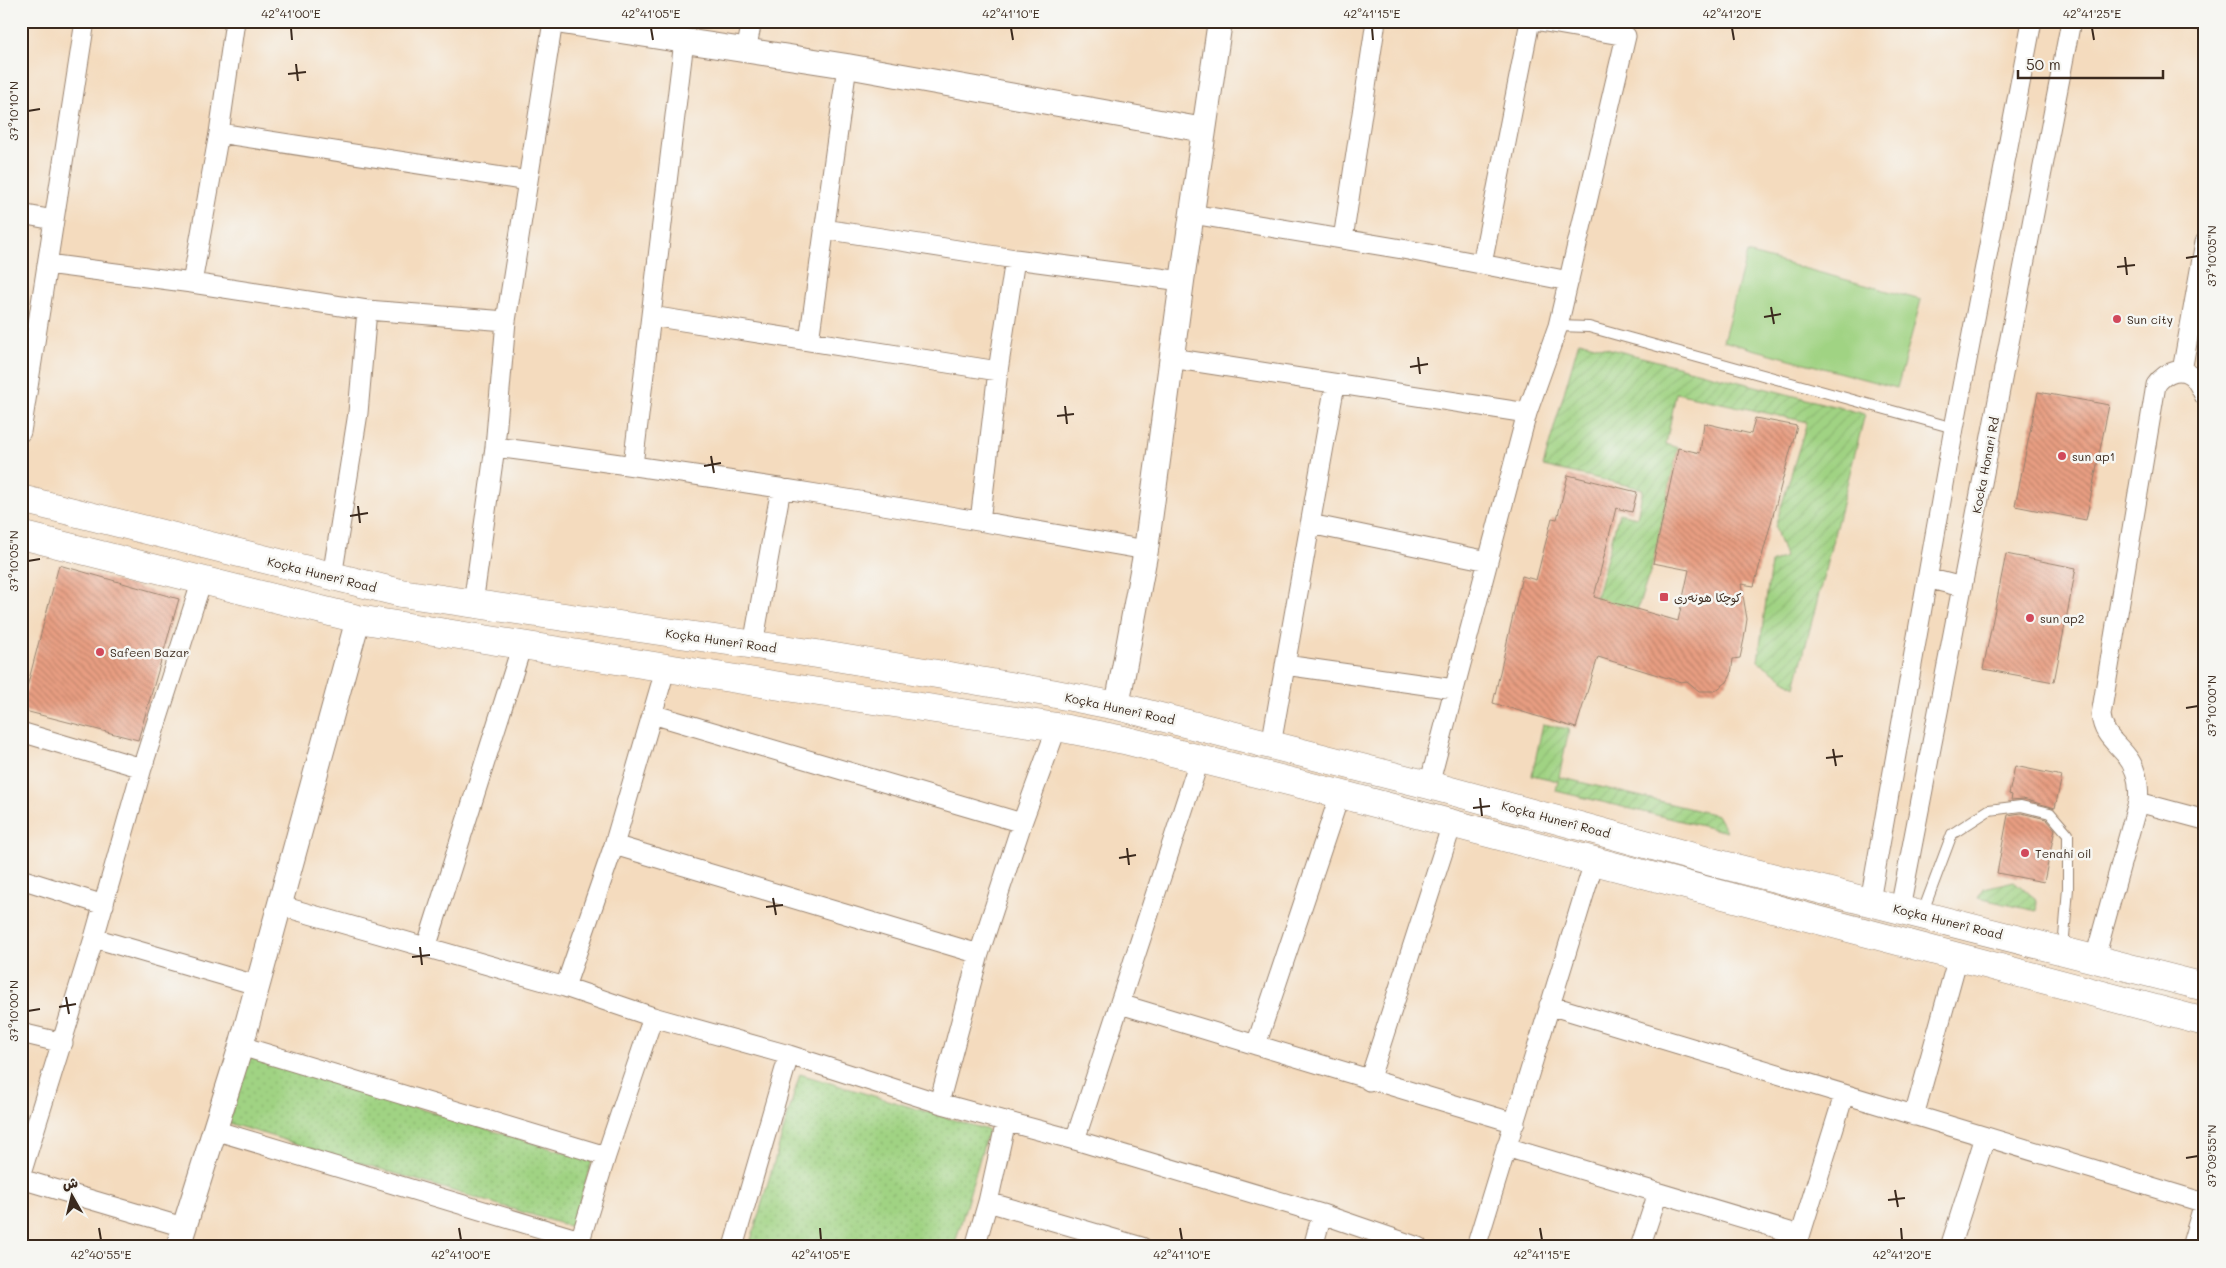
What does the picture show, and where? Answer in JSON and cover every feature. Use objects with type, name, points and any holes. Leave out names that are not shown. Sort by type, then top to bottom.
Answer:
[{"type":"main road","name":"Koçka Hunerî Road","points":[[21,500],[401,593],[817,654],[1051,693],[1116,706],[1429,785],[1708,861],[2205,987]]},
{"type":"main road","points":[[21,535],[358,619],[812,691],[1057,727],[1124,740],[1340,794],[2205,1022]]},
{"type":"main road","points":[[812,691],[817,654]]},
{"type":"street","points":[[21,432],[27,352],[47,264],[85,21]]},
{"type":"street","points":[[192,283],[219,133],[235,21]]},
{"type":"street","points":[[473,604],[494,447],[506,321],[554,21],[609,25],[684,41],[847,66],[1204,130]]},
{"type":"street","points":[[746,51],[752,21]]},
{"type":"street","points":[[1116,706],[1146,550],[1171,358],[1220,21]]},
{"type":"street","points":[[1343,239],[1376,21]]},
{"type":"street","points":[[1482,264],[1530,21]]},
{"type":"street","points":[[1429,785],[1527,413],[1558,326],[1628,29],[1540,21]]},
{"type":"street","points":[[1870,901],[1954,428],[2032,21]]},
{"type":"street","name":"Kocka Honari Rd","points":[[1911,912],[1962,587],[2071,21]]},
{"type":"street","points":[[633,465],[684,41]]},
{"type":"street","points":[[808,341],[847,66]]},
{"type":"street","points":[[219,133],[528,181]]},
{"type":"street","points":[[21,214],[54,220]]},
{"type":"street","points":[[1192,214],[1343,239],[1569,281]]},
{"type":"street","points":[[824,229],[1015,259],[1182,281]]},
{"type":"street","points":[[2182,371],[2205,242]]},
{"type":"street","points":[[980,521],[998,371],[1015,259]]},
{"type":"street","points":[[47,264],[192,283],[367,310],[506,321]]},
{"type":"street","points":[[332,577],[358,413],[367,310]]},
{"type":"street","points":[[651,316],[998,371]]},
{"type":"street","points":[[1171,358],[1527,413]]},
{"type":"street","points":[[2094,958],[2138,802],[2139,791],[2134,768],[2125,754],[2109,738],[2105,731],[2102,723],[2102,706],[2156,386],[2166,374],[2182,371],[2190,374],[2196,380],[2205,397]]},
{"type":"street","points":[[1271,745],[1335,384]]},
{"type":"street","points":[[494,447],[633,465],[781,488],[1146,550]]},
{"type":"street","points":[[753,645],[781,488]]},
{"type":"street","points":[[1310,524],[1488,561]]},
{"type":"street","points":[[1927,578],[1962,587]]},
{"type":"street","points":[[21,1174],[104,905],[142,768],[202,580]]},
{"type":"street","points":[[21,1179],[181,1237],[240,1046],[358,619]]},
{"type":"street","points":[[426,948],[522,645]]},
{"type":"street","points":[[1285,665],[1454,689]]},
{"type":"street","points":[[565,988],[614,845],[666,667]]},
{"type":"street","points":[[652,714],[1022,823]]},
{"type":"street","points":[[939,1103],[979,954],[1022,823],[1057,727]]},
{"type":"street","points":[[21,732],[142,768]]},
{"type":"street","points":[[1075,1140],[1200,758]]},
{"type":"street","points":[[1256,1045],[1340,794]]},
{"type":"street","points":[[2138,802],[2205,820]]},
{"type":"street","points":[[1370,1081],[1452,824]]},
{"type":"street","points":[[614,845],[979,954]]},
{"type":"street","points":[[1476,1247],[1594,862]]},
{"type":"street","points":[[21,879],[104,905]]},
{"type":"street","points":[[278,905],[565,988],[653,1017],[789,1055],[939,1103],[1075,1140],[1322,1214],[1418,1247]]},
{"type":"street","points":[[94,938],[256,985]]},
{"type":"street","points":[[1914,1116],[1958,957]]},
{"type":"street","points":[[1120,1004],[1370,1081],[1515,1123]]},
{"type":"street","points":[[1550,1005],[2204,1203],[2191,1247]]},
{"type":"street","points":[[214,1130],[579,1243],[653,1017]]},
{"type":"street","points":[[21,1033],[62,1044]]},
{"type":"street","points":[[240,1046],[606,1156]]},
{"type":"street","points":[[733,1247],[789,1055]]},
{"type":"street","points":[[1506,1147],[1658,1193],[1799,1241],[1844,1095]]},
{"type":"street","points":[[975,1247],[988,1202],[1006,1121]]},
{"type":"street","points":[[1950,1247],[1985,1137]]},
{"type":"street","points":[[1640,1247],[1658,1193]]},
{"type":"street","points":[[988,1202],[1142,1247]]},
{"type":"street","points":[[1313,1247],[1322,1214]]},
{"type":"lane","points":[[2179,21],[2205,26]]},
{"type":"lane","points":[[1558,326],[1589,327],[1954,428]]},
{"type":"lane","points":[[1911,912],[1952,834],[1989,810],[2021,806],[2050,813],[2068,834],[2068,888],[2063,950]]},
{"type":"green space","points":[[1747,253],[1921,300],[1897,388],[1723,341]]},
{"type":"green space","points":[[1579,341],[1865,414],[1795,687],[1758,661],[1771,563],[1785,557],[1775,527],[1807,422],[1676,393],[1666,444],[1678,448],[1653,563],[1637,610],[1596,598],[1619,513],[1637,517],[1643,489],[1543,466]]},
{"type":"green space","points":[[1543,724],[1569,729],[1559,777],[1717,815],[1727,832],[1556,791],[1558,781],[1532,775]]},
{"type":"green space","points":[[2014,881],[2037,900],[2036,911],[1978,898],[1984,888]]},
{"type":"green space","points":[[249,1057],[592,1161],[572,1227],[228,1123]]},
{"type":"green space","points":[[800,1074],[988,1130],[954,1247],[749,1247]]},
{"type":"building","name":"sun ap1","points":[[2038,392],[2109,405],[2086,520],[2015,506]]},
{"type":"building","points":[[1755,418],[1797,426],[1754,586],[1741,584],[1747,619],[1740,658],[1733,659],[1731,675],[1727,682],[1715,691],[1699,691],[1687,681],[1681,682],[1598,657],[1576,728],[1493,703],[1522,576],[1536,580],[1552,518],[1557,519],[1568,475],[1637,492],[1632,512],[1616,508],[1594,597],[1678,621],[1689,570],[1653,563],[1678,448],[1700,453],[1704,423],[1751,434]]},
{"type":"building","name":"sun ap2","points":[[2006,554],[2076,568],[2054,682],[1983,669]]},
{"type":"building","name":"Safeen Bazar","points":[[59,565],[179,599],[138,740],[21,710]]},
{"type":"building","points":[[2015,766],[2062,776],[2055,808],[2023,799],[2011,800],[2012,795],[2009,794]]},
{"type":"building","points":[[2021,813],[2046,819],[2055,829],[2044,882],[1997,873],[2008,815]]},
{"type":"place","name":"Sun city","points":[[2117,319]]},
{"type":"place","name":"sun ap1","points":[[2062,456]]},
{"type":"place","name":"كوچكا هونەری","points":[[1664,597]]},
{"type":"place","name":"sun ap2","points":[[2030,618]]},
{"type":"place","name":"Safeen Bazar","points":[[100,652]]},
{"type":"place","name":"Tenahi oil","points":[[2025,853]]}]
